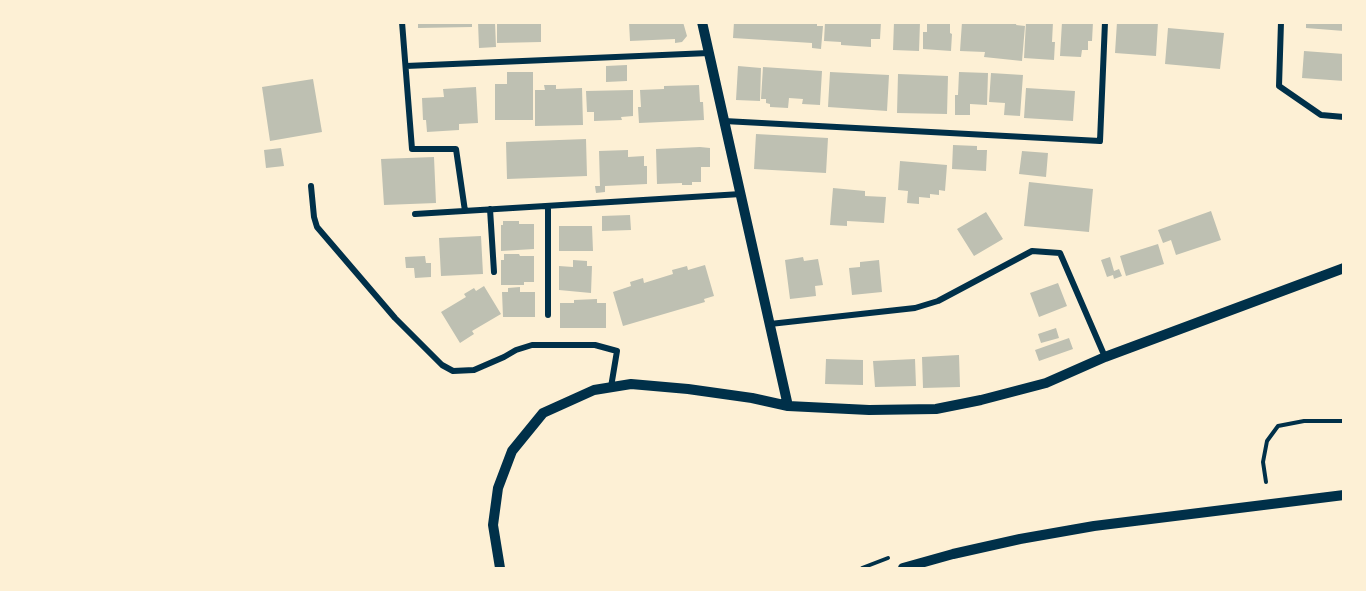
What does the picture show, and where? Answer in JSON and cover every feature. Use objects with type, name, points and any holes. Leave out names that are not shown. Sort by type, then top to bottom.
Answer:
[{"type":"street","points":[[402,22],[412,149],[456,149],[465,211]]},
{"type":"street","points":[[702,22],[788,406]]},
{"type":"street","points":[[724,121],[1100,141],[1105,22]]},
{"type":"street","points":[[1281,22],[1279,86],[1321,115],[1344,117]]},
{"type":"street","points":[[406,66],[709,53]]},
{"type":"street","points":[[311,186],[317,227],[395,318],[442,365],[453,371],[474,370],[532,345],[595,345],[617,351],[611,387]]},
{"type":"street","points":[[415,214],[741,194]]},
{"type":"street","points":[[548,206],[548,315]]},
{"type":"street","points":[[490,209],[494,272]]},
{"type":"street","points":[[770,324],[915,308],[938,301],[1032,251],[1060,253],[1105,357]]},
{"type":"street","points":[[500,568],[493,525],[498,488],[512,452],[543,413],[594,390],[631,384],[688,388],[788,406],[869,410],[936,409],[1046,383],[1105,357],[1344,268]]},
{"type":"street","points":[[903,568],[1020,539],[1094,526],[1344,495]]},
{"type":"path","points":[[1266,482],[1263,462],[1267,441],[1278,426],[1304,421],[1344,421]]},
{"type":"building","points":[[418,22],[472,22],[472,27],[418,28]]},
{"type":"building","points":[[478,22],[495,22],[496,47],[479,48]]},
{"type":"building","points":[[497,22],[541,22],[541,42],[497,43]]},
{"type":"building","points":[[629,22],[683,22],[687,36],[682,42],[675,43],[675,39],[630,41]]},
{"type":"building","points":[[734,22],[817,22],[817,26],[823,26],[821,49],[812,48],[812,43],[733,38]]},
{"type":"building","points":[[825,22],[881,22],[880,39],[871,39],[871,47],[841,45],[841,42],[824,41]]},
{"type":"building","points":[[894,22],[920,22],[919,51],[893,50]]},
{"type":"building","points":[[927,22],[950,22],[951,51],[923,49],[923,32],[927,32]]},
{"type":"building","points":[[962,22],[1017,22],[1016,25],[1025,26],[1022,61],[984,57],[985,52],[960,51]]},
{"type":"building","points":[[1026,22],[1053,22],[1054,60],[1024,58]]},
{"type":"building","points":[[1062,22],[1093,22],[1092,41],[1088,41],[1088,50],[1082,50],[1081,57],[1060,56]]},
{"type":"building","points":[[1117,22],[1158,22],[1156,56],[1115,53]]},
{"type":"building","points":[[1306,22],[1344,22],[1344,31],[1306,28]]},
{"type":"building","points":[[1168,28],[1224,33],[1220,69],[1165,64]]},
{"type":"building","points":[[1304,51],[1344,54],[1344,81],[1302,78]]},
{"type":"building","points":[[627,65],[627,81],[606,82],[606,66]]},
{"type":"building","points":[[738,66],[761,68],[760,101],[736,100]]},
{"type":"building","points":[[763,67],[822,71],[820,105],[802,104],[803,99],[789,98],[788,108],[770,107],[766,99],[761,99]]},
{"type":"building","points":[[507,72],[533,72],[533,120],[495,120],[495,84],[507,84]]},
{"type":"building","points":[[830,72],[889,75],[887,111],[828,107]]},
{"type":"building","points":[[959,72],[988,73],[987,105],[970,104],[970,115],[955,115],[955,95],[958,95]]},
{"type":"building","points":[[991,73],[1023,75],[1020,116],[1004,115],[1005,103],[989,102]]},
{"type":"building","points":[[898,74],[948,76],[947,114],[897,113]]},
{"type":"building","points":[[313,79],[322,132],[270,141],[262,87]]},
{"type":"building","points":[[544,85],[556,85],[556,89],[582,88],[583,125],[535,126],[535,90],[545,90]]},
{"type":"building","points":[[699,85],[704,120],[639,123],[640,90],[664,89],[664,86]]},
{"type":"building","points":[[476,87],[478,123],[459,124],[459,130],[427,132],[426,120],[423,120],[422,98],[444,97],[443,89]]},
{"type":"building","points":[[1026,88],[1075,91],[1073,121],[1024,118]]},
{"type":"building","points":[[633,90],[633,116],[621,117],[622,120],[594,121],[594,112],[587,112],[586,91]]},
{"type":"building","points":[[756,134],[828,138],[826,173],[754,169]]},
{"type":"building","points":[[586,139],[587,176],[507,179],[506,142]]},
{"type":"building","points":[[953,145],[977,146],[977,150],[987,150],[986,171],[952,169]]},
{"type":"building","points":[[281,148],[284,166],[266,168],[264,150]]},
{"type":"building","points":[[710,148],[710,167],[701,167],[701,182],[692,182],[692,185],[657,184],[656,149]]},
{"type":"building","points":[[628,150],[628,157],[644,156],[644,166],[647,166],[647,184],[605,186],[605,192],[596,193],[595,186],[600,186],[599,151]]},
{"type":"building","points":[[1022,151],[1048,153],[1046,177],[1019,174]]},
{"type":"building","points":[[434,157],[436,203],[384,205],[381,159]]},
{"type":"building","points":[[900,161],[947,165],[945,191],[939,190],[939,195],[930,194],[930,198],[919,197],[919,204],[907,203],[908,191],[898,190]]},
{"type":"building","points":[[1029,182],[1093,189],[1089,232],[1024,226]]},
{"type":"building","points":[[833,188],[865,191],[865,196],[886,197],[884,223],[847,221],[847,226],[830,225]]},
{"type":"building","points":[[1211,211],[1221,240],[1176,255],[1171,240],[1163,243],[1158,230]]},
{"type":"building","points":[[986,212],[1003,239],[974,256],[957,229]]},
{"type":"building","points":[[630,215],[631,230],[602,231],[602,216]]},
{"type":"building","points":[[503,221],[534,224],[534,249],[501,251]]},
{"type":"building","points":[[559,226],[592,226],[593,251],[559,251]]},
{"type":"building","points":[[481,236],[483,274],[441,276],[439,238]]},
{"type":"building","points":[[1158,244],[1164,264],[1126,276],[1120,256]]},
{"type":"building","points":[[504,254],[534,256],[534,282],[524,282],[524,285],[501,285],[501,260],[504,260]]},
{"type":"building","points":[[425,256],[426,263],[431,263],[431,277],[415,278],[414,268],[406,268],[405,257]]},
{"type":"building","points":[[803,257],[804,261],[818,259],[823,285],[815,286],[816,296],[790,299],[785,260]]},
{"type":"building","points":[[1110,257],[1114,271],[1119,269],[1122,276],[1114,279],[1113,275],[1107,277],[1101,260]]},
{"type":"building","points":[[573,260],[587,261],[587,266],[592,266],[591,293],[559,290],[559,266],[573,267]]},
{"type":"building","points":[[879,260],[882,292],[852,295],[849,268],[860,267],[860,262]]},
{"type":"building","points":[[705,265],[714,296],[704,299],[705,302],[623,326],[613,292],[631,286],[630,282],[643,278],[644,283],[673,274],[672,270],[687,266],[688,270]]},
{"type":"building","points":[[1058,283],[1067,306],[1039,317],[1030,293]]},
{"type":"building","points":[[484,286],[501,314],[472,331],[474,334],[460,343],[441,312],[466,297],[464,294],[474,288],[476,291]]},
{"type":"building","points":[[520,287],[520,292],[535,292],[535,317],[503,317],[502,292],[508,292],[508,288]]},
{"type":"building","points":[[597,299],[597,303],[606,303],[606,328],[560,328],[560,303]]},
{"type":"building","points":[[1056,328],[1059,338],[1041,343],[1038,334]]},
{"type":"building","points":[[1069,338],[1073,349],[1039,361],[1035,350]]},
{"type":"building","points":[[959,355],[960,387],[923,388],[922,357]]},
{"type":"building","points":[[826,359],[863,360],[863,385],[825,384]]},
{"type":"building","points":[[915,359],[916,386],[875,387],[873,361]]}]
